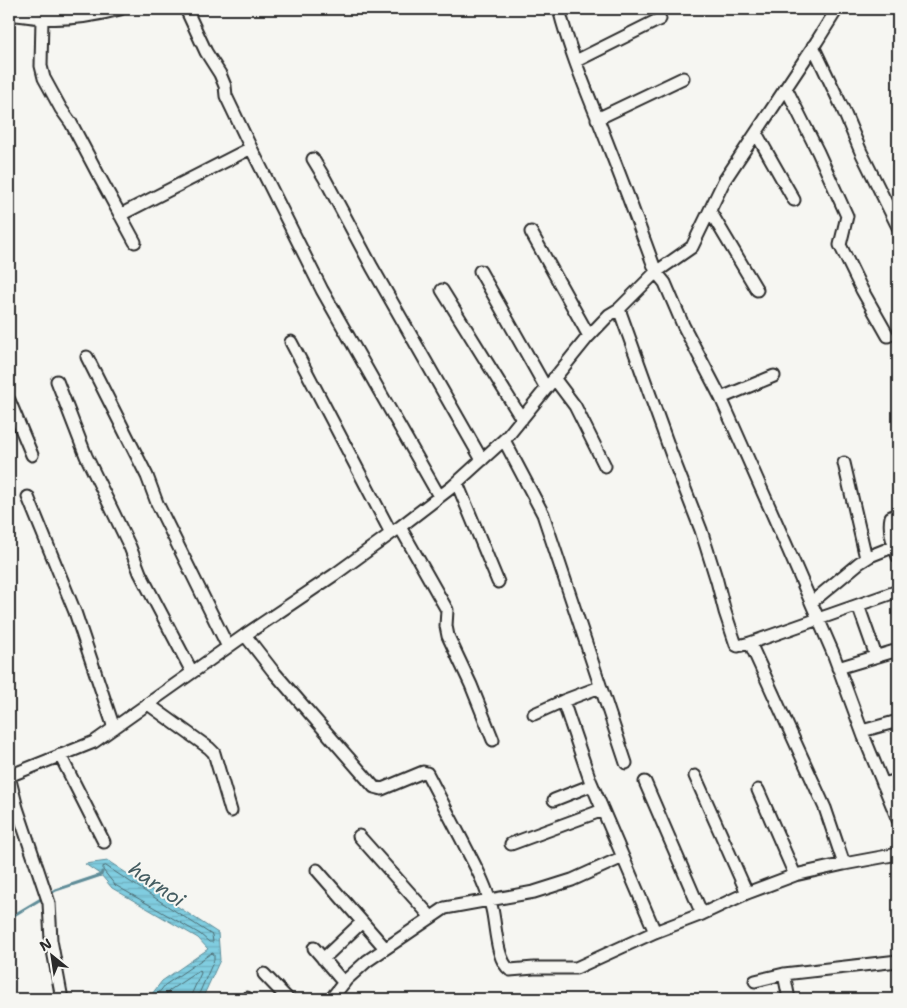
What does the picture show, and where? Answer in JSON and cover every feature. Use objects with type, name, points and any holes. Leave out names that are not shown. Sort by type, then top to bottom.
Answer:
[{"type":"street","points":[[9,14],[42,18],[102,14],[120,9]]},
{"type":"street","points":[[186,9],[206,52],[220,74],[225,86],[226,96],[322,290],[439,496]]},
{"type":"street","points":[[559,9],[562,23],[597,119],[656,272],[665,282],[684,325],[721,398],[812,602],[898,820]]},
{"type":"street","points":[[62,999],[51,940],[49,903],[17,808],[9,776],[94,742],[245,635],[334,575],[457,483],[504,440],[589,336],[612,312],[619,309],[656,272],[692,247],[724,182],[837,9]]},
{"type":"street","points":[[42,18],[41,66],[44,78],[61,109],[72,123],[135,242]]},
{"type":"street","points":[[576,61],[660,20]]},
{"type":"street","points":[[814,46],[860,152],[898,227]]},
{"type":"street","points":[[597,119],[683,78]]},
{"type":"street","points":[[786,88],[847,216],[840,245],[862,290],[888,336]]},
{"type":"street","points":[[756,133],[794,200]]},
{"type":"street","points":[[120,214],[251,148]]},
{"type":"street","points":[[313,159],[482,460]]},
{"type":"street","points":[[710,211],[756,290]]},
{"type":"street","points":[[531,232],[589,336]]},
{"type":"street","points":[[480,271],[546,388]]},
{"type":"street","points":[[442,290],[522,419]]},
{"type":"street","points":[[619,309],[671,453],[702,530],[736,645],[750,644],[898,591]]},
{"type":"street","points":[[291,342],[395,530],[447,610],[446,626],[448,636],[471,685],[493,740]]},
{"type":"street","points":[[87,357],[143,468],[157,503],[228,647]]},
{"type":"street","points":[[721,398],[774,376]]},
{"type":"street","points":[[554,378],[575,406],[604,466]]},
{"type":"street","points":[[56,381],[86,456],[130,547],[140,574],[192,672]]},
{"type":"street","points":[[9,400],[32,455]]},
{"type":"street","points":[[504,440],[542,514],[626,763]]},
{"type":"street","points":[[844,463],[866,558]]},
{"type":"street","points":[[457,483],[498,582]]},
{"type":"street","points":[[28,498],[75,612],[114,728]]},
{"type":"street","points":[[812,602],[859,562],[866,558],[897,552],[890,522],[891,518],[898,514]]},
{"type":"street","points":[[858,605],[876,656]]},
{"type":"street","points":[[245,635],[273,671],[374,787],[382,789],[423,772],[427,773],[485,884],[500,952],[507,968],[510,970],[576,968],[655,932],[795,875],[898,854]]},
{"type":"street","points":[[750,644],[825,808],[844,864]]},
{"type":"street","points":[[838,668],[898,650]]},
{"type":"street","points":[[534,714],[600,687]]},
{"type":"street","points":[[563,701],[592,785],[655,932]]},
{"type":"street","points":[[148,704],[209,748],[214,754],[231,811]]},
{"type":"street","points":[[862,731],[898,721]]},
{"type":"street","points":[[60,755],[104,842]]},
{"type":"street","points":[[695,776],[747,894]]},
{"type":"street","points":[[883,784],[898,780]]},
{"type":"street","points":[[645,782],[702,914]]},
{"type":"street","points":[[554,800],[592,785]]},
{"type":"street","points":[[758,790],[795,875]]},
{"type":"street","points":[[511,844],[603,810]]},
{"type":"street","points":[[359,836],[430,917]]},
{"type":"street","points":[[331,999],[344,983],[367,961],[445,908],[534,892],[572,880],[623,857]]},
{"type":"street","points":[[317,870],[385,948]]},
{"type":"street","points":[[323,959],[362,922]]},
{"type":"street","points":[[314,948],[344,983]]},
{"type":"street","points":[[755,981],[784,974],[898,961]]},
{"type":"street","points":[[264,974],[288,999]]},
{"type":"street","points":[[784,974],[789,999]]},
{"type":"water","points":[[108,861],[218,933],[220,960],[202,999],[148,999],[162,981],[208,949],[198,938],[112,888],[101,875],[85,864]]},
{"type":"waterway","name":"harnoi","points":[[9,918],[56,890],[101,875],[102,872]]}]
